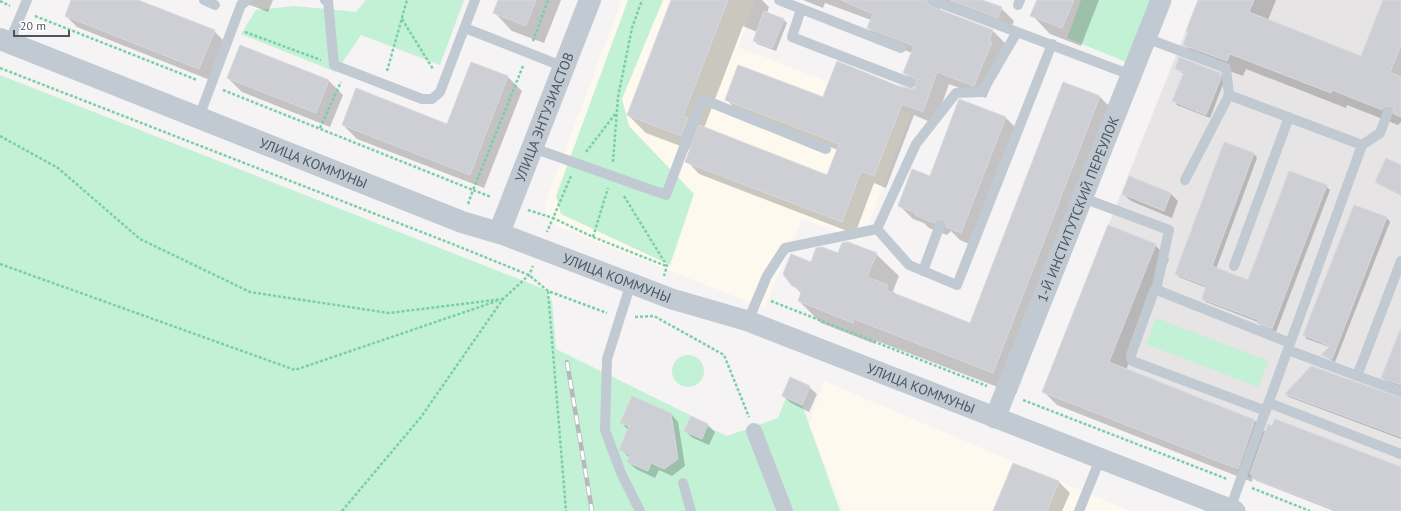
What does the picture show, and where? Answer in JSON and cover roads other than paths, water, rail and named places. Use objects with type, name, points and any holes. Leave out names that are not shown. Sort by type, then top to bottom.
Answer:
[{"type":"street","name":"УЛИЦА ЭНТУЗИАСТОВ","points":[[499,233],[590,0]]},
{"type":"street","name":"1-Й ИНСТИТУТСКИЙ ПЕРЕУЛОК","points":[[996,418],[1161,0]]},
{"type":"street","name":"УЛИЦА КОММУНЫ","points":[[5,41],[462,222],[499,233],[659,293],[748,321],[1233,510]]},
{"type":"street","points":[[752,425],[785,511]]},
{"type":"lane","points":[[5,41],[27,0]]},
{"type":"lane","points":[[204,0],[215,5]]},
{"type":"lane","points":[[199,117],[212,86],[240,5],[248,0]]},
{"type":"lane","points":[[325,0],[328,1],[334,65],[422,99],[432,99],[440,92],[466,28],[473,0]]},
{"type":"lane","points":[[779,0],[901,48]]},
{"type":"lane","points":[[932,0],[1131,75]]},
{"type":"lane","points":[[801,9],[792,37],[911,83]]},
{"type":"lane","points":[[466,28],[564,67]]},
{"type":"lane","points":[[876,229],[916,144],[956,93],[982,92],[1017,32]]},
{"type":"lane","points":[[1146,38],[1226,68],[1229,95],[1185,180]]},
{"type":"lane","points":[[876,229],[909,266],[957,284],[1052,44]]},
{"type":"lane","points":[[1229,95],[1362,145]]},
{"type":"lane","points":[[533,148],[666,195],[702,99],[826,149]]},
{"type":"lane","points":[[1233,510],[1240,484],[1362,145],[1380,133],[1388,112]]},
{"type":"lane","points":[[1234,266],[1289,118]]},
{"type":"lane","points":[[1083,198],[1170,230],[1156,290],[1154,291],[1130,355],[1131,360],[1401,454]]},
{"type":"lane","points":[[923,271],[940,225]]},
{"type":"lane","points":[[748,321],[767,276],[785,248],[876,229]]},
{"type":"lane","points":[[1357,376],[1401,261]]},
{"type":"lane","points":[[631,283],[607,359],[605,430],[620,473],[640,511]]},
{"type":"lane","points":[[1156,290],[1357,376],[1401,392]]},
{"type":"lane","points":[[1079,511],[1100,459]]},
{"type":"lane","points":[[682,483],[691,511]]},
{"type":"railway","points":[[567,362],[592,511]]}]
